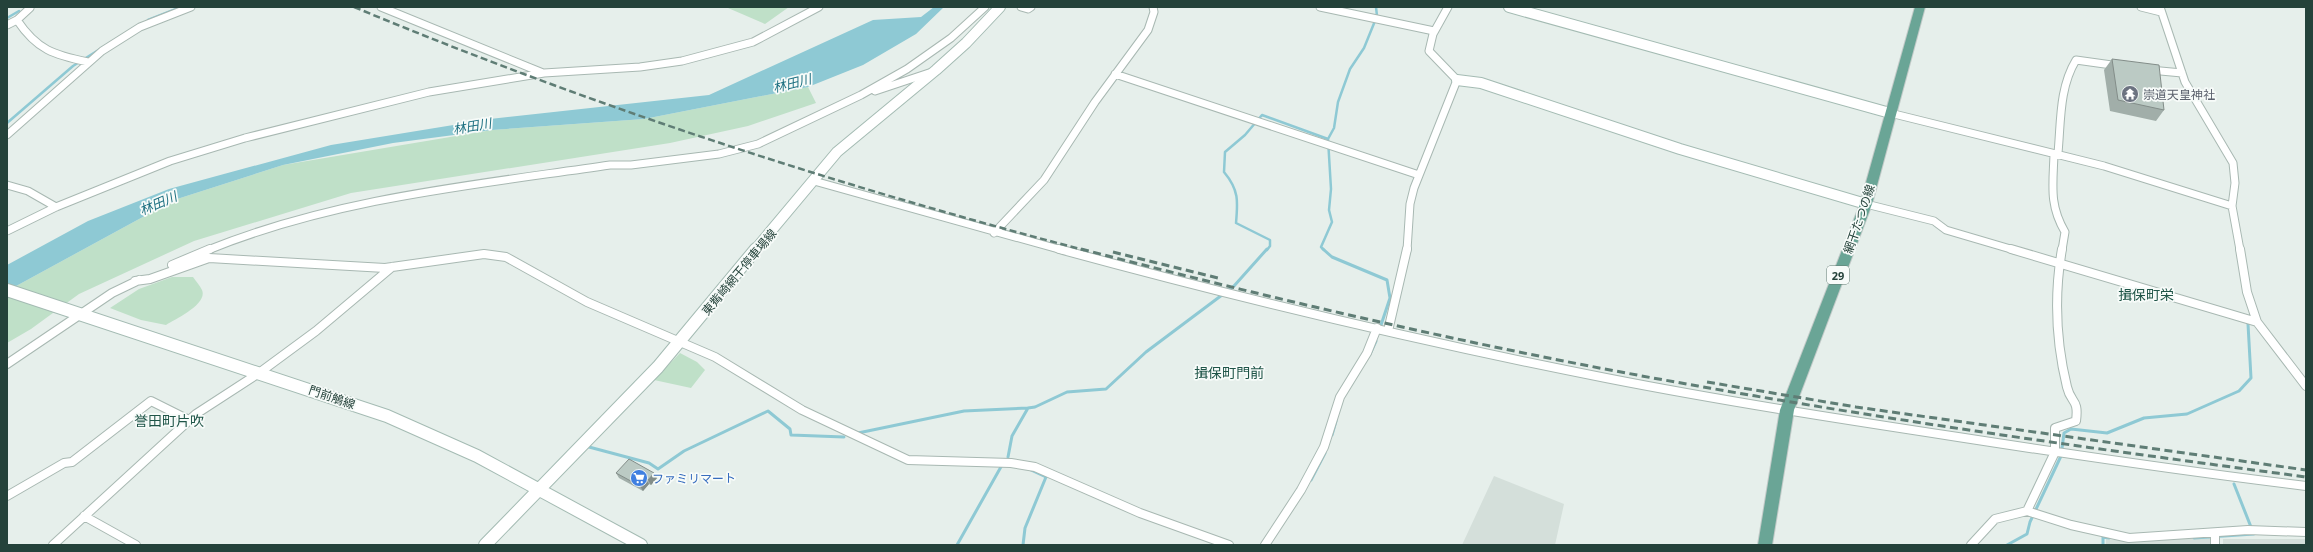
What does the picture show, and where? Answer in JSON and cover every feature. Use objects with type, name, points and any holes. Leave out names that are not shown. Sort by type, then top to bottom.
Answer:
[{"type":"main road","name":"東觜崎網干停車場線","points":[[485,545],[681,341],[837,152],[936,70],[966,43],[1000,7]]},
{"type":"main road","points":[[1508,7],[1890,113]]},
{"type":"main road","name":"網干たつの線","points":[[1765,545],[1787,410],[1866,204],[1920,7]]},
{"type":"main road","points":[[1457,80],[1481,83],[1680,150],[1769,174],[1866,204]]},
{"type":"main road","name":"門前鵤線","points":[[7,290],[259,372],[387,416],[477,456],[640,545]]},
{"type":"street","points":[[7,25],[17,20],[30,7]]},
{"type":"street","points":[[7,135],[88,62],[140,27],[191,7]]},
{"type":"street","points":[[381,7],[544,73]]},
{"type":"street","points":[[7,231],[56,207],[170,161],[252,136],[429,92],[544,73],[640,67],[696,58],[753,42],[784,28],[819,7]]},
{"type":"street","points":[[7,364],[79,314],[135,281],[217,246],[313,215],[352,206],[610,165],[632,165],[719,154],[758,144],[861,95],[907,69],[951,38],[985,7]]},
{"type":"street","points":[[1021,7],[1028,9],[1031,7]]},
{"type":"street","points":[[994,232],[1044,180],[1115,74],[1148,30],[1154,12],[1153,7]]},
{"type":"street","points":[[1320,7],[1434,31]]},
{"type":"street","points":[[1388,331],[1407,252],[1410,204],[1419,175],[1457,80],[1429,51],[1429,46],[1434,31],[1448,7]]},
{"type":"street","points":[[2141,7],[2161,9],[2182,73],[2215,135],[2233,163],[2235,183],[2232,206],[2247,292],[2256,322],[2306,386]]},
{"type":"street","points":[[17,20],[27,38],[36,46],[88,62]]},
{"type":"street","points":[[2054,154],[2058,153],[2064,86],[2076,60],[2130,67]]},
{"type":"street","points":[[2146,69],[2182,73]]},
{"type":"street","points":[[861,95],[916,79],[936,70]]},
{"type":"street","points":[[1115,74],[1419,175]]},
{"type":"street","points":[[1890,113],[1944,128],[2104,166],[2232,206]]},
{"type":"street","points":[[2028,512],[2055,452],[2055,428],[2076,421],[2078,407],[2067,390],[2056,315],[2059,265],[2065,232],[2056,217],[2054,204],[2054,154]]},
{"type":"street","points":[[814,181],[994,232],[1243,298],[1491,355],[1787,410],[2172,471],[2306,486]]},
{"type":"street","points":[[7,185],[28,191],[56,207]]},
{"type":"street","points":[[1866,204],[1934,221],[1946,230],[2059,265],[2256,322]]},
{"type":"street","points":[[135,281],[150,279],[208,258],[392,267],[484,254],[497,254],[506,257],[587,302],[681,341],[741,372],[802,410],[908,460],[925,462],[1011,462],[1035,467],[1140,513],[1229,545]]},
{"type":"street","points":[[53,545],[189,420],[259,372],[342,311],[392,267]]},
{"type":"street","points":[[1265,545],[1301,490],[1324,447],[1340,397],[1367,353],[1377,328]]},
{"type":"street","points":[[7,496],[64,463],[72,462],[151,400],[189,420]]},
{"type":"street","points":[[1971,545],[1995,519],[2028,512],[2071,525],[2129,538],[2248,530],[2306,532]]},
{"type":"street","points":[[84,516],[136,545]]},
{"type":"street","points":[[2215,533],[2215,545]]},
{"type":"shaded area","points":[[1494,476],[1564,504],[1555,545],[1462,545]]},
{"type":"shaded area","points":[[2209,537],[2212,539],[2212,545],[2106,545],[2106,539],[2133,542]]},
{"type":"shaded area","points":[[2223,539],[2306,539],[2306,545],[2223,545]]},
{"type":"green space","points":[[789,7],[765,24],[728,8]]},
{"type":"green space","points":[[808,87],[816,103],[748,126],[670,143],[351,193],[194,241],[79,294],[31,329],[7,343],[7,291],[174,200],[283,165],[492,130],[644,119]]},
{"type":"green space","points":[[172,277],[193,277],[202,290],[203,295],[196,306],[166,325],[141,320],[110,308],[139,289]]},
{"type":"green space","points":[[680,353],[697,362],[705,370],[691,388],[654,380]]},
{"type":"water","name":"林田川","points":[[934,7],[944,7],[916,34],[863,65],[808,87],[644,119],[492,130],[393,143],[283,165],[174,200],[7,291],[7,265],[88,221],[169,189],[331,145],[490,119],[709,95],[873,20],[921,17]]},
{"type":"building","points":[[2112,59],[2159,65],[2164,110],[2118,100]]},
{"type":"building","name":"ファミリマート","points":[[629,459],[654,473],[640,486],[616,473]]},
{"type":"waterway","points":[[148,20],[181,7]]},
{"type":"waterway","points":[[1328,139],[1334,128],[1338,102],[1350,69],[1364,48],[1377,16],[1376,7]]},
{"type":"waterway","points":[[7,18],[19,11]]},
{"type":"waterway","points":[[7,123],[73,66],[140,24]]},
{"type":"waterway","points":[[1267,250],[1270,246],[1270,240],[1236,223],[1237,202],[1235,190],[1224,172],[1225,152],[1245,135],[1262,115],[1328,139]]},
{"type":"waterway","points":[[1323,249],[1321,247],[1332,222],[1329,210],[1331,189],[1328,139]]},
{"type":"waterway","points":[[1028,408],[1035,407],[1067,392],[1106,389],[1146,352],[1234,286],[1267,249]]},
{"type":"waterway","points":[[1323,249],[1332,257],[1387,280],[1390,298],[1380,328]]},
{"type":"waterway","points":[[2007,545],[2027,534],[2030,522],[2061,456],[2064,433],[2071,429],[2107,433],[2144,418],[2187,414],[2239,391],[2251,378],[2248,324]]},
{"type":"waterway","points":[[1370,354],[1376,341]]},
{"type":"waterway","points":[[858,433],[964,411],[1028,408]]},
{"type":"waterway","points":[[1008,457],[1012,436],[1028,408]]},
{"type":"waterway","points":[[589,447],[649,463],[658,469],[684,451],[768,411],[790,429],[791,435],[844,437]]},
{"type":"waterway","points":[[1332,435],[1336,421]]},
{"type":"waterway","points":[[1311,480],[1325,453]]},
{"type":"waterway","points":[[957,545],[1002,465]]},
{"type":"waterway","points":[[1023,545],[1025,528],[1046,477],[1031,470]]},
{"type":"waterway","points":[[2234,484],[2251,527]]},
{"type":"waterway","points":[[2194,538],[2254,534]]},
{"type":"waterway","points":[[2103,545],[2103,537],[2109,538]]},
{"type":"railway","points":[[354,7],[533,78],[715,141],[898,199],[1084,250]]},
{"type":"railway","points":[[1081,249],[1234,288],[1388,324],[1620,372],[1774,399],[1926,423],[2078,446],[2306,477]]},
{"type":"railway","points":[[1113,252],[1222,279]]},
{"type":"railway","points":[[1707,382],[1856,407],[2306,470]]},
{"type":"place","name":"崇道天皇神社","points":[[2130,94]]},
{"type":"place","name":"ファミリマート","points":[[639,478]]},
{"type":"district","name":"揖保町栄","points":[[2146,294]]},
{"type":"district","name":"揖保町門前","points":[[1229,372]]},
{"type":"district","name":"誉田町片吹","points":[[169,420]]}]
